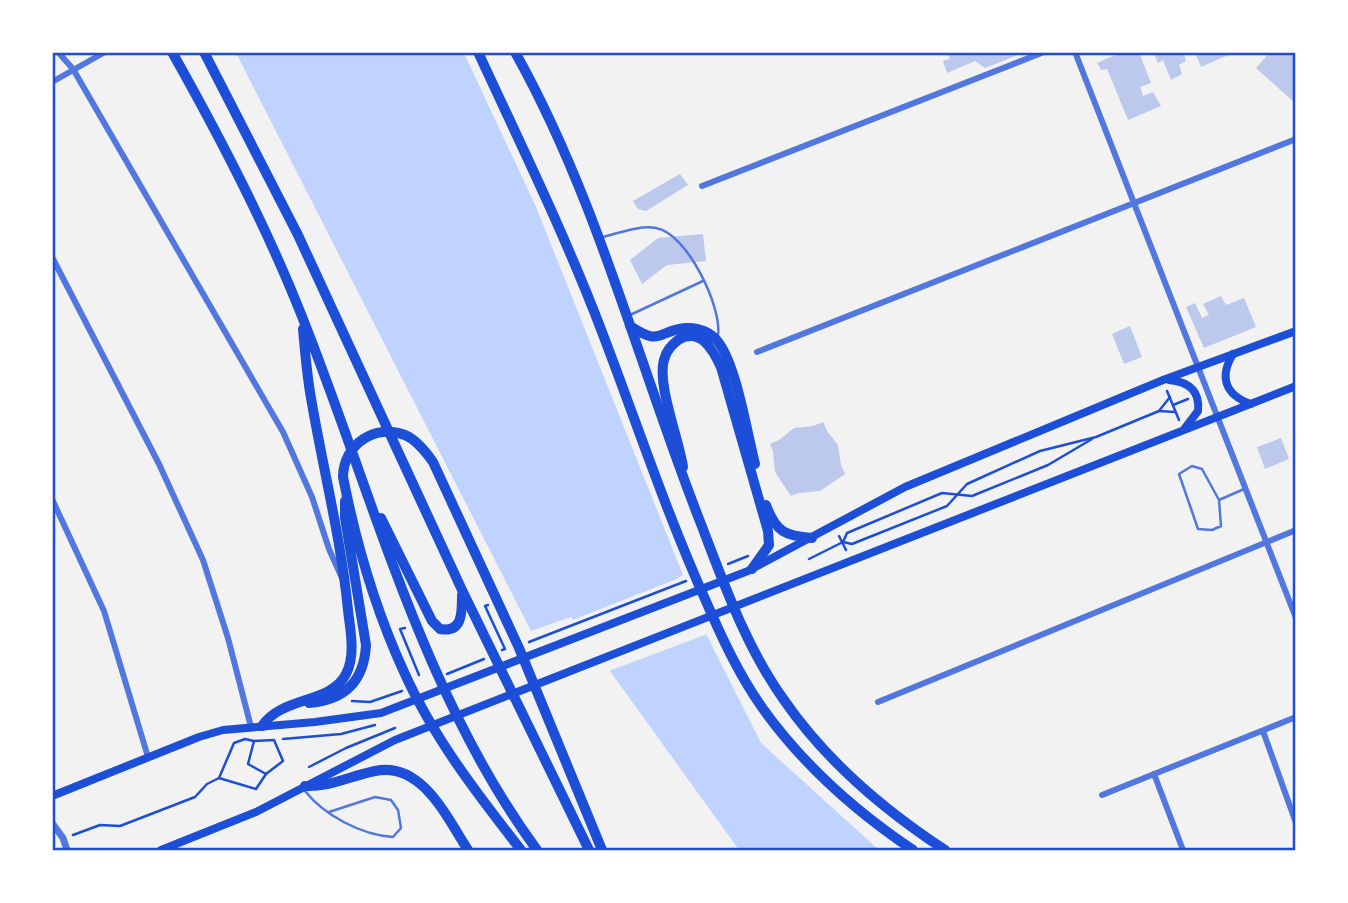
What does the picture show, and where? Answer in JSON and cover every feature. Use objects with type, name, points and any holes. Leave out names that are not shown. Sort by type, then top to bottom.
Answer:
[{"type":"main road","points":[[172,52],[274,250],[422,636],[459,720],[487,772],[537,850]]},
{"type":"main road","points":[[204,52],[298,235],[462,590],[589,850]]},
{"type":"main road","points":[[478,52],[549,203],[601,330],[685,554],[740,674],[775,724],[817,772],[849,803],[914,850]]},
{"type":"main road","points":[[515,52],[546,111],[598,237],[685,485],[746,633],[763,667],[784,701],[811,736],[896,816],[945,850]]},
{"type":"main road","points":[[257,727],[272,713],[333,687],[346,673],[351,652],[345,583],[311,401],[301,315]]},
{"type":"main road","points":[[628,321],[648,337],[659,337],[692,328],[705,331],[728,362],[763,493],[774,524],[790,535],[812,538]]},
{"type":"main road","points":[[52,796],[199,737],[223,730],[381,713],[750,570],[905,486],[1165,383],[1198,367],[1296,331]]},
{"type":"main road","points":[[685,485],[679,439],[663,382],[662,368],[666,354],[681,339],[697,337],[714,343]]},
{"type":"main road","points":[[714,343],[768,531],[769,545],[750,570]]},
{"type":"main road","points":[[1233,354],[1226,365],[1225,378],[1229,390],[1238,400],[1251,404]]},
{"type":"main road","points":[[1165,383],[1186,384],[1196,393],[1198,411],[1182,427]]},
{"type":"main road","points":[[162,850],[226,825],[395,740],[761,597],[1182,427],[1217,417],[1296,386]]},
{"type":"main road","points":[[521,850],[451,754],[425,712],[397,655],[366,568],[343,470],[348,454],[355,445],[376,432],[390,431],[406,436],[425,451],[433,462],[519,648],[602,850]]},
{"type":"main road","points":[[366,493],[391,535],[432,621],[440,629],[449,630],[456,627],[460,621],[462,590]]},
{"type":"main road","points":[[292,705],[315,703],[338,695],[348,690],[361,672],[366,645],[345,518],[347,494]]},
{"type":"main road","points":[[304,787],[329,785],[376,771],[404,772],[421,784],[468,850]]},
{"type":"street","points":[[58,52],[73,69],[283,432],[312,497],[335,563],[345,583]]},
{"type":"street","points":[[52,82],[105,52]]},
{"type":"street","points":[[702,186],[1044,52]]},
{"type":"street","points":[[1075,52],[1296,618]]},
{"type":"street","points":[[757,352],[1296,139]]},
{"type":"street","points":[[52,257],[159,464],[203,560],[257,727]]},
{"type":"street","points":[[52,499],[104,611],[148,757]]},
{"type":"street","points":[[878,702],[1296,530]]},
{"type":"street","points":[[1102,795],[1296,717]]},
{"type":"street","points":[[1263,731],[1296,823]]},
{"type":"street","points":[[1154,774],[1183,850]]},
{"type":"street","points":[[52,823],[64,838],[67,850]]},
{"type":"lane","points":[[598,237],[650,228],[658,228],[676,237],[703,281],[717,314],[719,326],[714,343]]},
{"type":"lane","points":[[628,321],[703,281]]},
{"type":"lane","points":[[1192,466],[1202,469],[1219,500],[1221,526],[1212,530],[1198,529],[1179,474],[1192,466]]},
{"type":"lane","points":[[1219,500],[1245,489]]},
{"type":"lane","points":[[304,787],[314,802],[329,812],[369,833],[393,836],[401,828],[398,810],[391,800],[375,797],[329,812]]},
{"type":"path","points":[[1165,383],[1182,427]]},
{"type":"path","points":[[1159,411],[1170,397]]},
{"type":"path","points":[[1173,404],[1191,397]]},
{"type":"path","points":[[843,542],[847,533],[942,493],[972,496],[1048,465],[1096,437],[1159,411],[1175,412]]},
{"type":"path","points":[[809,559],[843,542],[852,544],[947,506],[967,484],[1041,451],[1096,437]]},
{"type":"path","points":[[839,536],[846,550]]},
{"type":"path","points":[[726,565],[751,555]]},
{"type":"path","points":[[523,644],[687,580]]},
{"type":"path","points":[[422,683],[400,629],[405,627],[426,679]]},
{"type":"path","points":[[497,654],[510,649]]},
{"type":"path","points":[[447,674],[485,659]]},
{"type":"path","points":[[352,701],[370,702],[411,688]]},
{"type":"path","points":[[283,739],[341,734],[386,722],[388,730]]},
{"type":"path","points":[[310,767],[396,727]]},
{"type":"path","points":[[73,835],[100,825],[120,826],[195,797],[207,784],[219,778],[234,743],[245,739],[274,740],[283,761],[266,774],[256,789],[219,778]]},
{"type":"path","points":[[254,741],[248,764],[266,774]]},
{"type":"water","points":[[236,53],[464,53],[536,207],[683,575],[678,578],[761,743],[879,850],[739,850],[571,617],[531,631]]},
{"type":"pier","points":[[687,575],[683,579],[710,633],[606,672],[570,621]]},
{"type":"building","points":[[947,52],[1023,53],[985,68],[975,61],[947,73],[943,61],[950,59]]},
{"type":"building","points":[[1122,52],[1139,52],[1151,83],[1140,87],[1143,96],[1153,92],[1161,106],[1128,120],[1107,69],[1101,70],[1097,63]]},
{"type":"building","points":[[1153,52],[1183,52],[1186,61],[1179,65],[1182,74],[1171,80],[1163,60],[1158,63]]},
{"type":"building","points":[[1195,52],[1235,52],[1201,67]]},
{"type":"building","points":[[1270,52],[1296,52],[1296,104],[1256,68]]},
{"type":"building","points":[[680,174],[688,185],[646,211],[638,209],[633,201]]},
{"type":"building","points":[[703,234],[706,261],[667,265],[642,284],[630,260],[658,238]]},
{"type":"building","points":[[1221,296],[1226,305],[1244,298],[1256,327],[1204,348],[1186,307],[1195,303],[1202,318],[1209,315],[1203,304]]},
{"type":"building","points":[[1130,326],[1142,357],[1124,364],[1112,334]]},
{"type":"building","points":[[823,422],[838,445],[845,474],[820,491],[791,496],[775,472],[770,444],[794,428]]},
{"type":"building","points":[[1281,438],[1289,459],[1265,469],[1257,447]]}]
